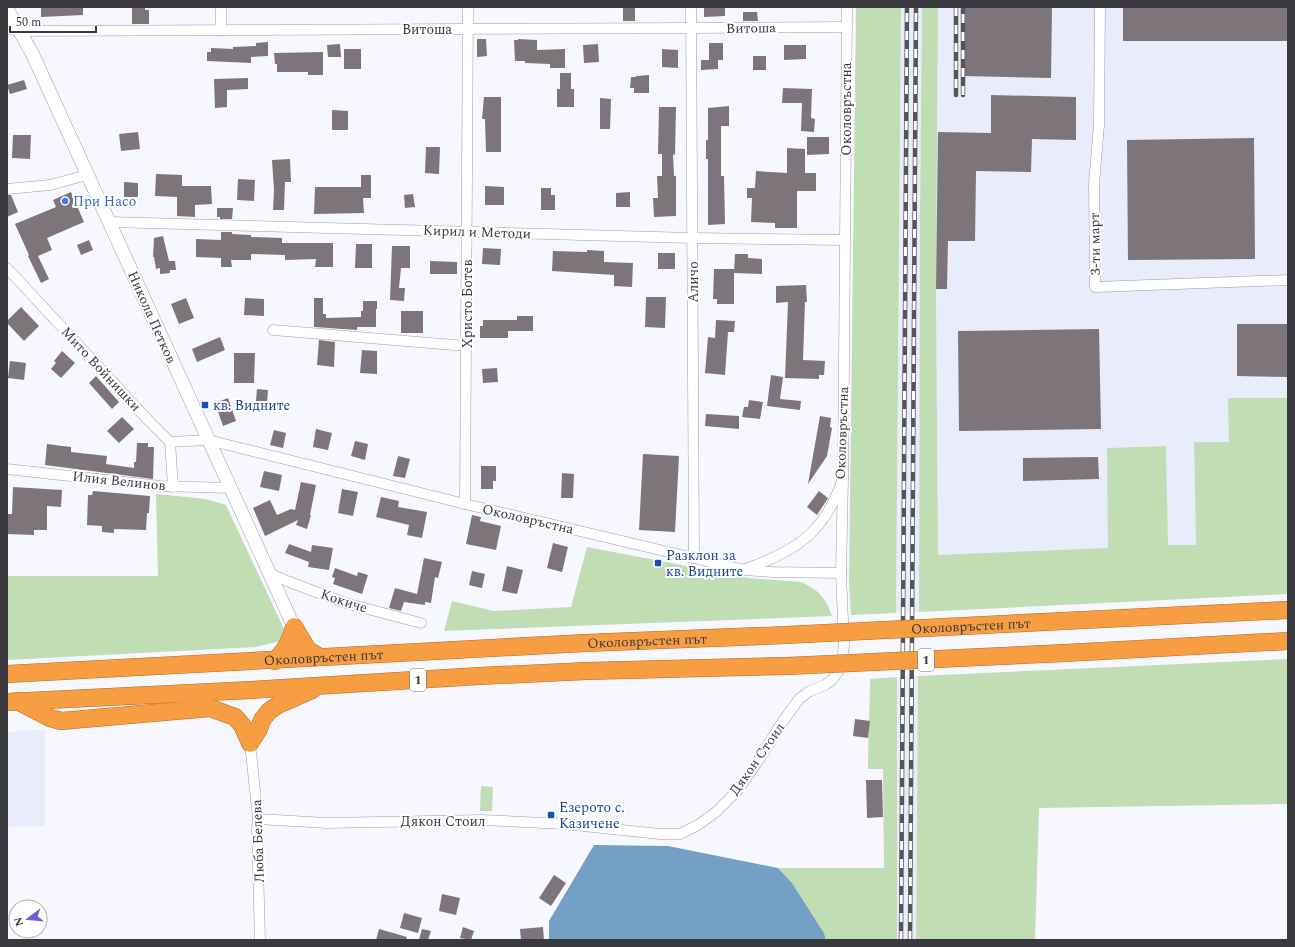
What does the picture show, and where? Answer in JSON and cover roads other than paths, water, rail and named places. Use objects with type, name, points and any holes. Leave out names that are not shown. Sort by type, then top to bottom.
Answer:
[{"type":"highway","name":"Околовръстен път","points":[[7,674],[585,643],[1063,622],[1288,610]]},
{"type":"highway","points":[[294,627],[308,650],[320,657]]},
{"type":"highway","points":[[275,660],[287,647],[294,627]]},
{"type":"highway","name":"Околовръстен път","points":[[12,701],[479,676],[586,671],[787,666],[1288,641]]},
{"type":"highway","points":[[250,743],[259,729],[262,720],[269,711],[278,705],[323,685]]},
{"type":"highway","points":[[12,701],[50,718],[61,721],[210,708],[235,717],[242,724],[250,743]]},
{"type":"street","points":[[221,7],[221,30]]},
{"type":"street","name":"Христо Ботев","points":[[465,504],[468,7]]},
{"type":"street","name":"Аличо","points":[[691,7],[694,558]]},
{"type":"street","name":"Околовръстна","points":[[208,440],[465,504],[745,570],[769,561],[802,542],[816,529],[828,512],[836,497],[843,478],[847,7]]},
{"type":"street","name":"3-ти март","points":[[1100,7],[1099,125],[1094,184],[1095,287],[1288,280]]},
{"type":"street","name":"Никола Петков","points":[[7,9],[32,53],[294,627]]},
{"type":"street","name":"Витоша","points":[[7,29],[20,31],[847,27]]},
{"type":"street","points":[[7,190],[50,185],[88,175]]},
{"type":"street","points":[[7,186],[19,188]]},
{"type":"street","name":"Кирил и Методи","points":[[109,222],[693,238],[845,240]]},
{"type":"street","name":"Мито Войнишки","points":[[7,268],[170,442]]},
{"type":"street","points":[[273,330],[466,346]]},
{"type":"street","points":[[173,487],[170,442],[208,440]]},
{"type":"street","name":"Илия Велинов","points":[[7,469],[173,487],[231,488]]},
{"type":"street","name":"Дякон Стоил","points":[[258,819],[327,823],[488,820],[564,824],[660,834],[680,834],[698,825],[716,812],[732,796],[758,761],[781,724],[799,699],[825,685],[832,680],[838,672],[842,660],[844,645],[841,573],[843,478]]},
{"type":"street","points":[[745,570],[841,573]]},
{"type":"street","name":"Кокиче","points":[[269,573],[345,604],[421,623]]},
{"type":"street","name":"Люба Белева","points":[[250,743],[258,819],[260,940]]},
{"type":"water","points":[[594,845],[668,846],[778,868],[792,883],[824,933],[826,940],[549,940],[549,921]]},
{"type":"railway","points":[[901,940],[907,7]]},
{"type":"railway","points":[[910,940],[916,7]]},
{"type":"railway","points":[[956,7],[956,95]]},
{"type":"railway","points":[[963,7],[963,95]]},
{"type":"place","name":"При Насо","points":[[65,201]]},
{"type":"place","name":"кв. Видните","points":[[205,405]]},
{"type":"place","name":"Разклон за кв. Видните","points":[[658,563]]},
{"type":"place","name":"Езерото с. Казичене","points":[[551,815]]}]
